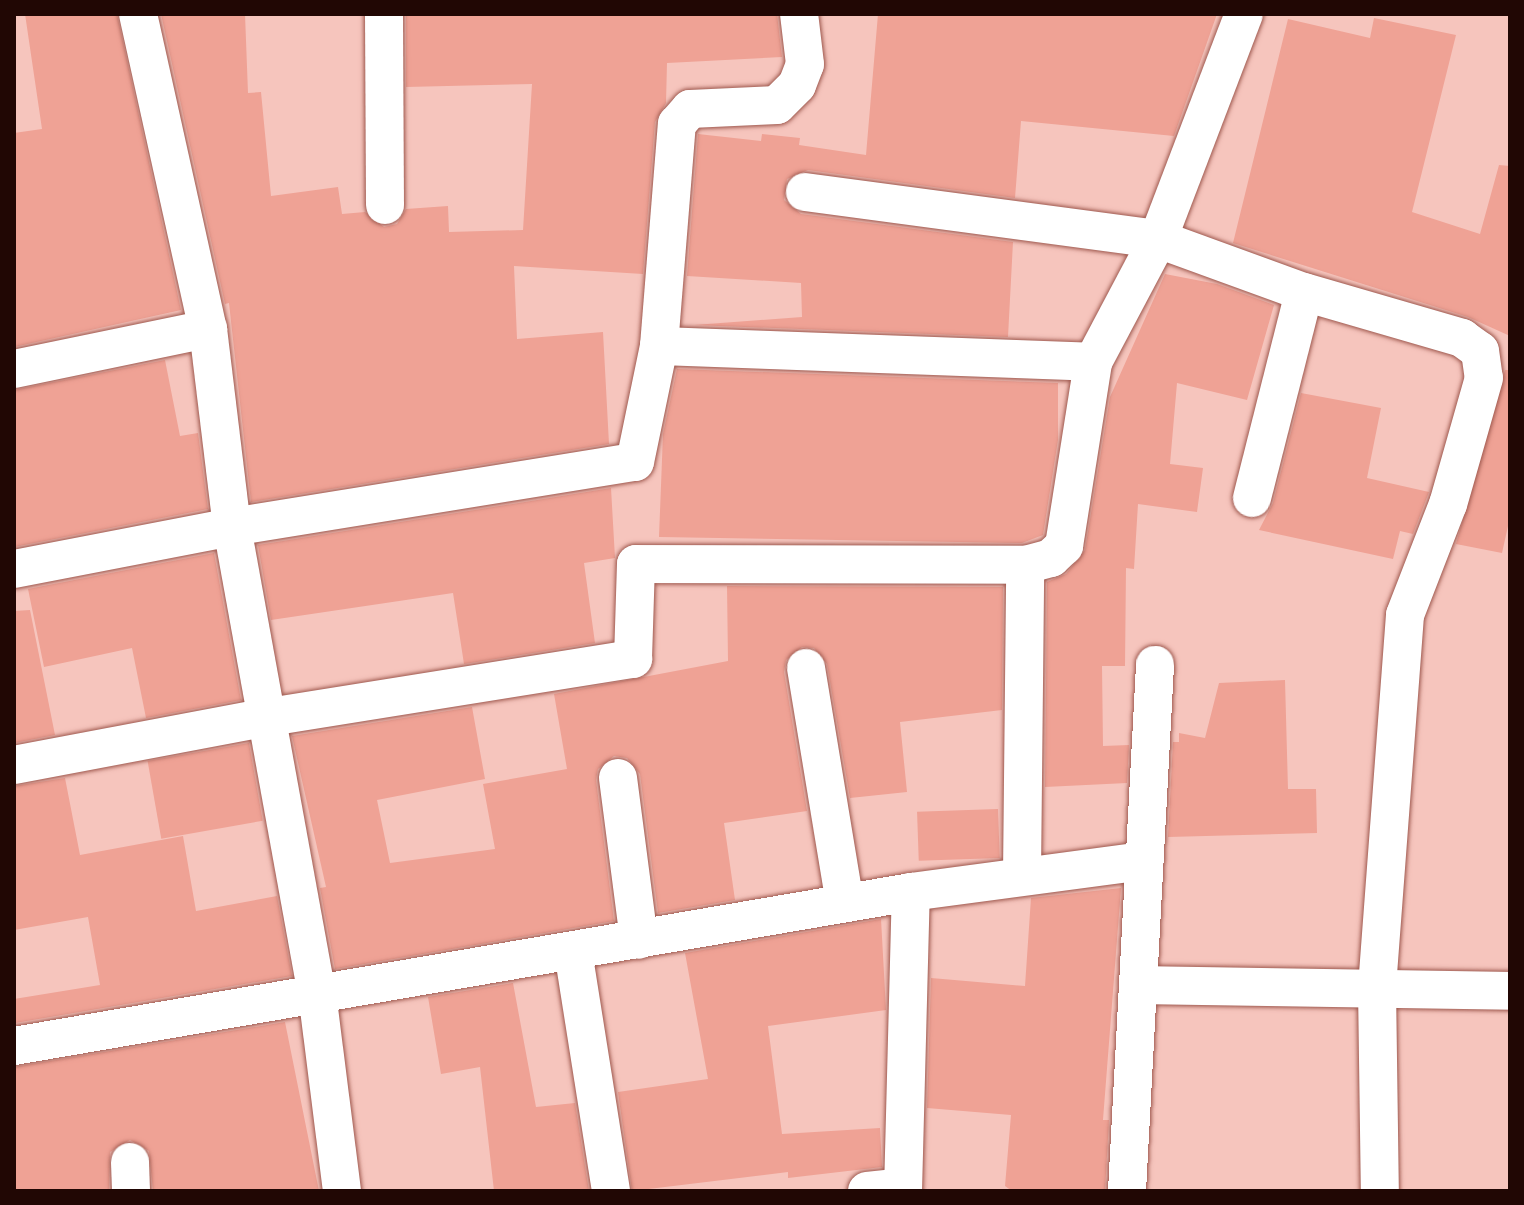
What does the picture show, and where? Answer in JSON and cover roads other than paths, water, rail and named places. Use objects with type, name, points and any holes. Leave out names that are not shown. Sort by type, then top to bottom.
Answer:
[{"type":"street","points":[[138,14],[208,329],[232,527],[263,718],[317,993],[342,1191]]},
{"type":"street","points":[[384,14],[385,205]]},
{"type":"street","points":[[14,569],[232,527],[635,462],[659,346],[677,124],[690,109],[777,105],[797,85],[805,64],[799,14]]},
{"type":"street","points":[[14,765],[263,718],[633,659],[636,564],[1025,565],[1051,558],[1064,546],[1093,362],[1158,239],[1244,14]]},
{"type":"street","points":[[805,192],[1158,239],[1304,292],[1462,338],[1480,351],[1484,378],[1448,504],[1405,615],[1377,987],[1380,1191]]},
{"type":"street","points":[[1252,498],[1304,292]]},
{"type":"street","points":[[14,369],[208,329]]},
{"type":"street","points":[[659,346],[1093,362]]},
{"type":"street","points":[[1022,875],[1025,565]]},
{"type":"street","points":[[1127,1191],[1155,665]]},
{"type":"street","points":[[806,668],[845,903]]},
{"type":"street","points":[[618,778],[639,940]]},
{"type":"street","points":[[14,1046],[911,892],[1144,861]]},
{"type":"street","points":[[891,1190],[911,892]]},
{"type":"street","points":[[573,951],[611,1191]]},
{"type":"street","points":[[1139,985],[1510,991]]}]
